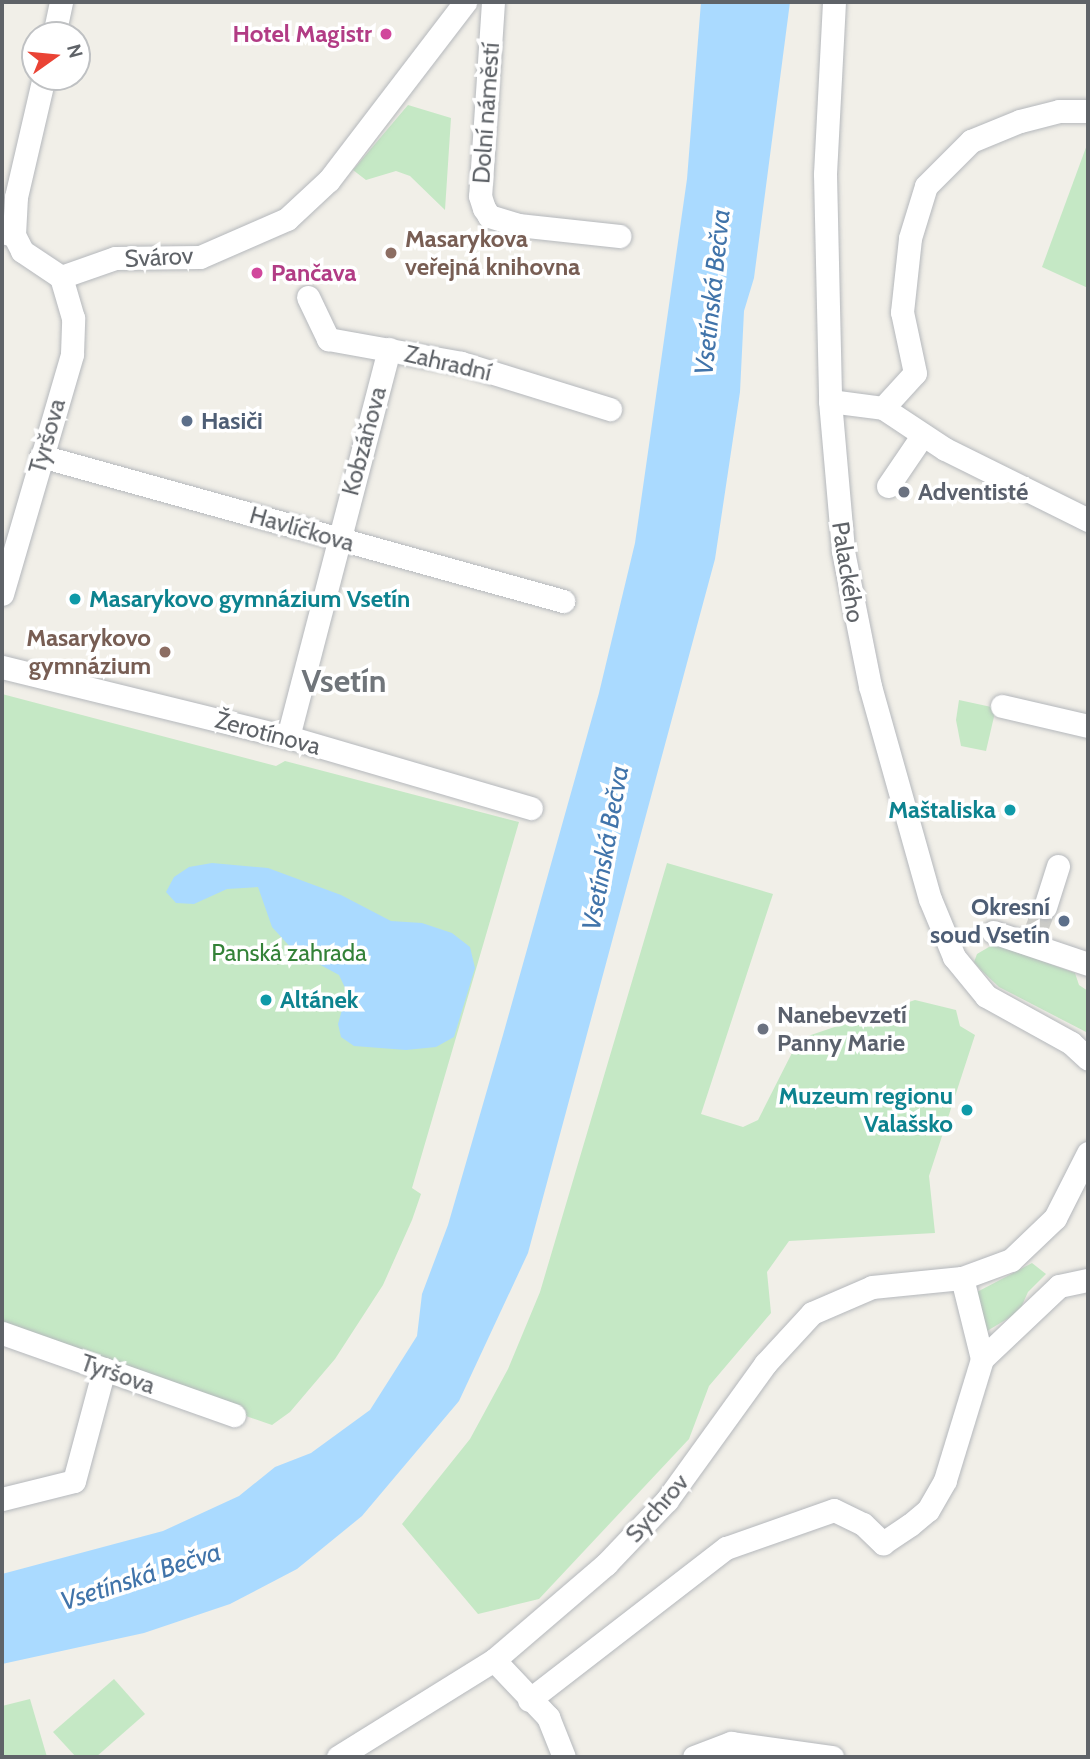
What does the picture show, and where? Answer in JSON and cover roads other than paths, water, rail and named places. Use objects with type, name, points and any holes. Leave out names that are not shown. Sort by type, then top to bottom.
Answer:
[{"type":"street","points":[[57,21],[61,2]]},
{"type":"street","name":"Dolní náměstí","points":[[287,219],[330,180],[465,2]]},
{"type":"street","name":"Dolní náměstí","points":[[493,2],[480,196],[484,208],[489,216],[519,225],[619,236]]},
{"type":"street","name":"Palackého","points":[[834,2],[825,174],[831,401],[839,516],[856,624],[885,742],[942,932],[962,968],[986,996],[1071,1043],[1088,1059]]},
{"type":"street","points":[[41,91],[8,234],[23,251],[61,277]]},
{"type":"street","points":[[883,408],[915,373],[902,312],[911,238],[926,186],[971,141],[1059,111],[1088,111]]},
{"type":"street","name":"Svárov","points":[[61,277],[115,258],[200,257],[287,219]]},
{"type":"street","name":"Tyršova","points":[[2,594],[72,354],[73,318],[61,277]]},
{"type":"street","name":"Zahradní","points":[[308,297],[328,339],[461,363],[610,409]]},
{"type":"street","name":"Kobzáňova","points":[[288,737],[337,538],[389,349]]},
{"type":"street","points":[[831,401],[883,408],[922,436],[1088,520]]},
{"type":"street","points":[[888,486],[922,436]]},
{"type":"street","name":"Havlíčkova","points":[[41,456],[564,601]]},
{"type":"street","name":"Žerotínova","points":[[2,667],[288,737],[531,808]]},
{"type":"street","points":[[1002,706],[1088,726]]},
{"type":"street","points":[[1045,906],[1058,866]]},
{"type":"street","points":[[993,932],[1033,937],[1088,964]]},
{"type":"street","name":"Sychrov","points":[[338,1757],[494,1660],[584,1584],[651,1518],[765,1364],[812,1314],[873,1287],[962,1278],[1020,1255],[1055,1218],[1088,1153]]},
{"type":"street","points":[[962,1278],[982,1359]]},
{"type":"street","points":[[529,1700],[726,1548],[834,1510],[863,1524],[883,1543],[910,1525],[928,1510],[945,1480],[982,1359],[1059,1286],[1082,1280]]},
{"type":"street","name":"Tyršova","points":[[2,1334],[234,1415]]},
{"type":"street","points":[[2,1499],[74,1481],[103,1369]]},
{"type":"street","points":[[494,1660],[529,1700],[548,1717],[565,1757]]},
{"type":"street","points":[[694,1757],[731,1743],[832,1757]]},
{"type":"water","name":"Vsetínská Bečva","points":[[701,2],[790,2],[754,278],[744,311],[740,392],[715,559],[528,1253],[459,1401],[362,1516],[297,1569],[230,1604],[144,1633],[2,1664],[2,1574],[163,1531],[239,1496],[275,1467],[311,1453],[370,1410],[417,1336],[422,1294],[448,1225],[503,1035],[599,693],[635,543],[687,179]]},
{"type":"water","points":[[212,863],[268,868],[341,895],[391,921],[422,923],[452,933],[470,947],[475,968],[454,1037],[436,1047],[406,1050],[354,1046],[341,1037],[338,1024],[347,992],[339,975],[293,950],[272,927],[258,887],[227,889],[194,904],[176,903],[166,892],[174,877],[189,867]]},
{"type":"tunnel","points":[[1036,930],[1045,907]]},
{"type":"place","name":"Hotel Magistr","points":[[386,34]]},
{"type":"place","name":"Masarykova veřejná knihovna","points":[[391,253]]},
{"type":"place","name":"Pančava","points":[[257,273]]},
{"type":"place","name":"Hasiči","points":[[187,421]]},
{"type":"place","name":"Adventisté","points":[[904,492]]},
{"type":"place","name":"Masarykovo gymnázium Vsetín","points":[[75,599]]},
{"type":"place","name":"Masarykovo gymnázium","points":[[165,652]]},
{"type":"place","name":"Maštaliska","points":[[1010,810]]},
{"type":"place","name":"Okresní soud Vsetín","points":[[1064,921]]},
{"type":"place","name":"Altánek","points":[[266,1000]]},
{"type":"place","name":"Nanebevzetí Panny Marie","points":[[763,1029]]},
{"type":"place","name":"Muzeum regionu Valašsko","points":[[967,1110]]},
{"type":"district","name":"Vsetín","points":[[344,681]]},
{"type":"park label","name":"Panská zahrada","points":[[289,953]]}]
